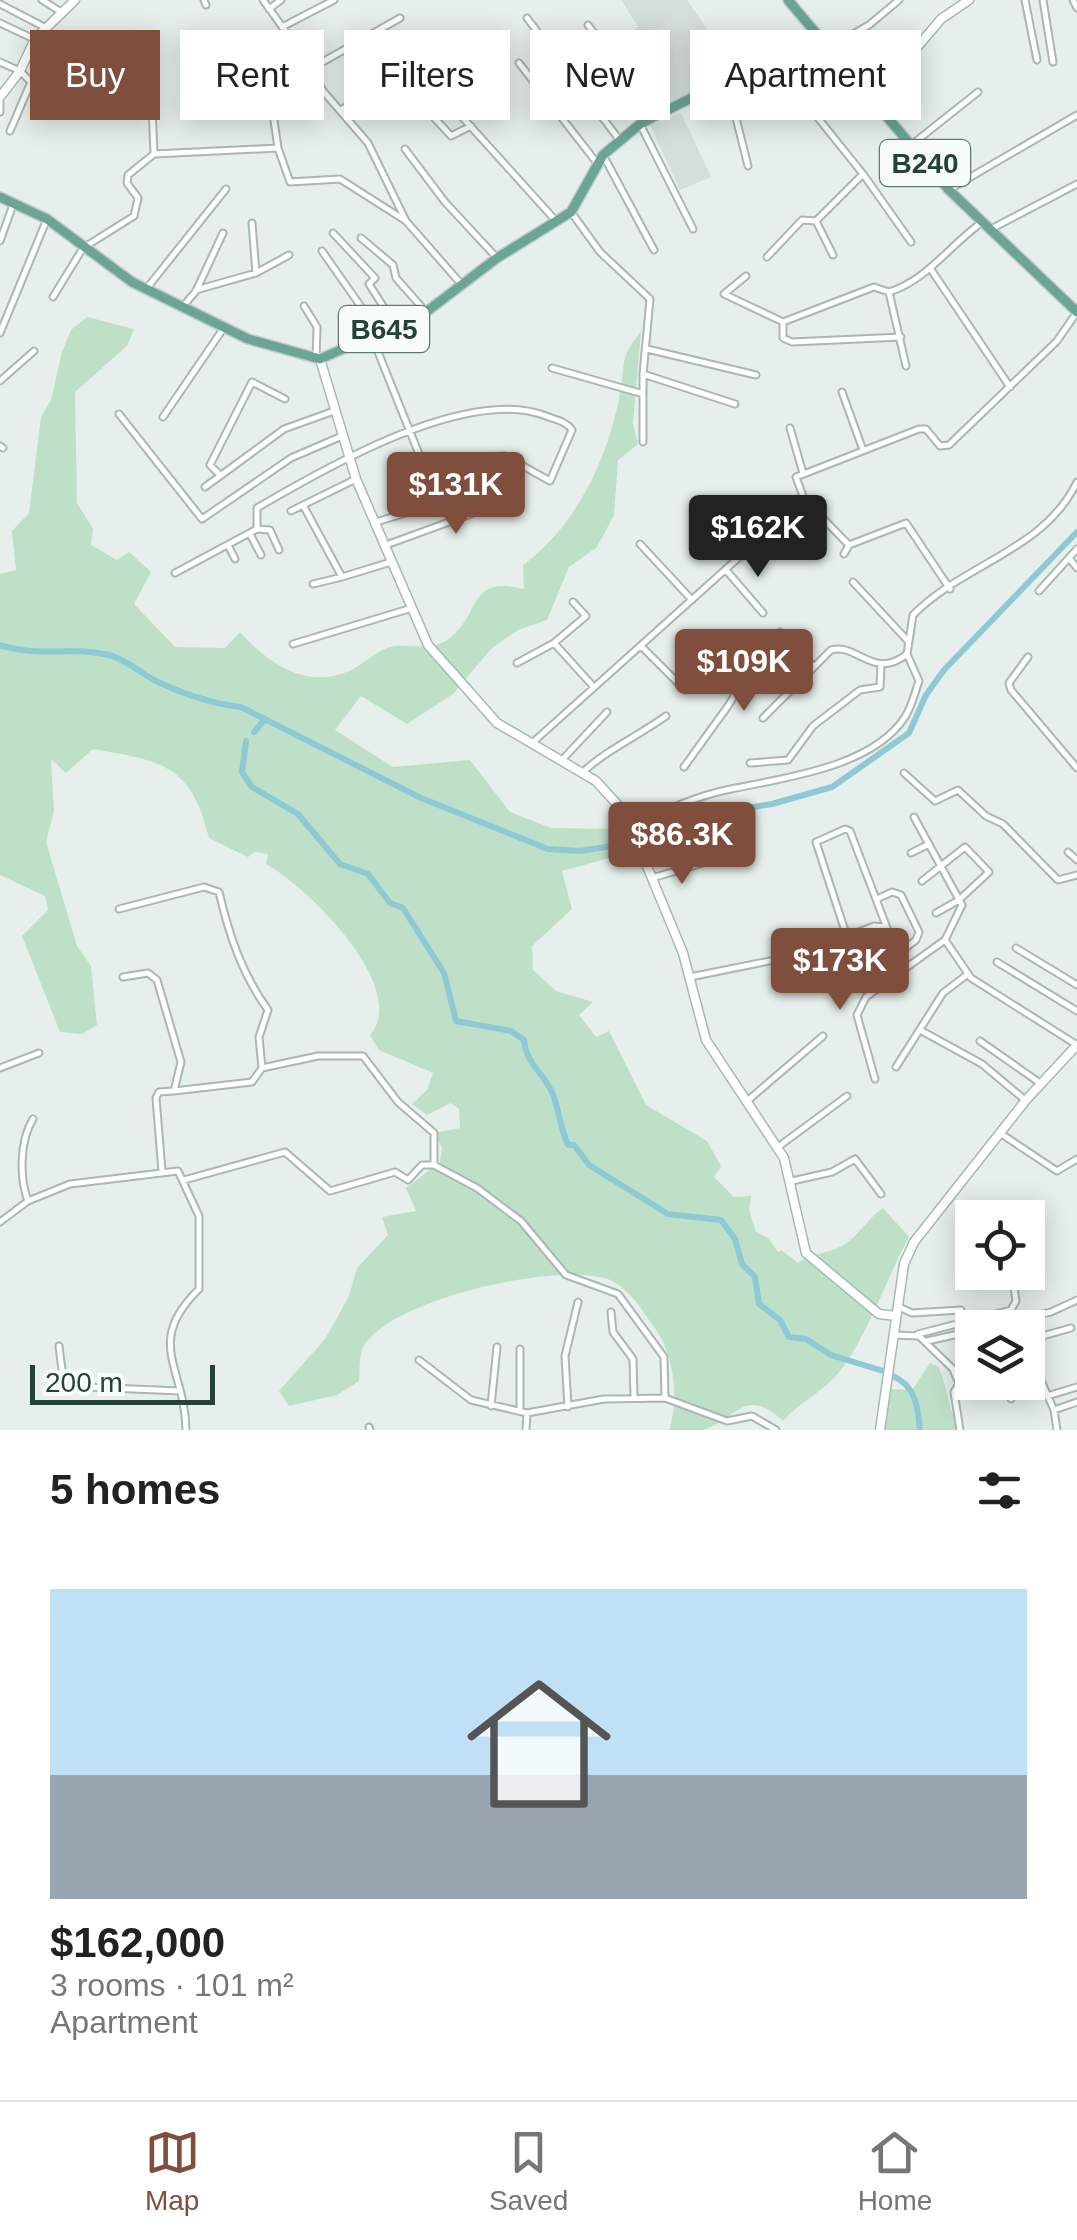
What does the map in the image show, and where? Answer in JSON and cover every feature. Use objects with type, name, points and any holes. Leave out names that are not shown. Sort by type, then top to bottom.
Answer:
[{"type":"main road","name":"B240","points":[[792,1],[811,30]]},
{"type":"main road","name":"B645","points":[[0,197],[47,219],[113,271],[284,352],[318,359],[426,312],[497,258],[571,212],[600,159],[618,138],[647,120]]},
{"type":"main road","name":"B240","points":[[888,120],[949,190],[1077,312]]},
{"type":"street","points":[[42,0],[61,12]]},
{"type":"street","points":[[0,4],[46,28],[75,0]]},
{"type":"street","points":[[263,0],[285,30]]},
{"type":"street","points":[[269,10],[281,0]]},
{"type":"street","points":[[282,26],[334,0]]},
{"type":"street","points":[[862,30],[899,0]]},
{"type":"street","points":[[921,43],[941,19],[969,0]]},
{"type":"street","points":[[1024,0],[1036,60]]},
{"type":"street","points":[[1042,0],[1053,62]]},
{"type":"street","points":[[1073,0],[1077,8]]},
{"type":"street","points":[[324,61],[400,18]]},
{"type":"street","points":[[527,18],[618,138]]},
{"type":"street","points":[[0,23],[30,38]]},
{"type":"street","points":[[588,25],[592,30]]},
{"type":"street","points":[[0,112],[0,100],[30,50]]},
{"type":"street","points":[[0,62],[20,71],[30,87],[10,131]]},
{"type":"street","points":[[519,63],[600,159],[654,250]]},
{"type":"street","points":[[910,146],[978,92]]},
{"type":"street","points":[[324,93],[368,144],[406,221],[462,285]]},
{"type":"street","points":[[340,110],[344,108]]},
{"type":"street","points":[[949,190],[1077,115]]},
{"type":"street","points":[[153,120],[154,154]]},
{"type":"street","points":[[274,120],[278,148],[290,182],[340,179],[406,221]]},
{"type":"street","points":[[436,120],[451,136],[470,126]]},
{"type":"street","points":[[464,120],[556,221]]},
{"type":"street","points":[[736,120],[748,166]]},
{"type":"street","points":[[820,120],[911,242]]},
{"type":"street","points":[[640,124],[693,228]]},
{"type":"street","points":[[54,297],[82,248],[134,216],[138,198],[128,183],[128,175],[154,154],[278,148]]},
{"type":"street","points":[[406,149],[497,258]]},
{"type":"street","points":[[767,257],[802,220],[816,221],[863,174]]},
{"type":"street","points":[[746,276],[724,294],[783,322],[874,287],[889,292],[919,281],[930,268],[986,226],[1077,184]]},
{"type":"street","points":[[148,288],[226,189]]},
{"type":"street","points":[[0,242],[14,201]]},
{"type":"street","points":[[571,212],[600,252],[650,299],[640,393],[642,442]]},
{"type":"street","points":[[0,333],[47,219]]},
{"type":"street","points":[[816,221],[833,255]]},
{"type":"street","points":[[252,223],[256,273]]},
{"type":"street","points":[[185,304],[196,290],[223,233]]},
{"type":"street","points":[[333,233],[375,278],[368,284],[395,325]]},
{"type":"street","points":[[361,238],[393,265],[396,278],[426,312]]},
{"type":"street","points":[[258,529],[257,508],[349,457],[409,431],[502,406],[533,410],[568,424],[572,430],[550,481],[504,456],[421,459],[409,431],[375,333],[322,250]]},
{"type":"street","points":[[196,290],[256,273],[289,254]]},
{"type":"street","points":[[930,268],[1010,387]]},
{"type":"street","points":[[889,292],[906,366]]},
{"type":"street","points":[[304,306],[317,327],[318,359],[356,479],[428,645],[471,696],[509,732],[583,772],[614,797],[635,838],[690,978],[706,1040],[778,1147],[792,1181],[801,1238],[810,1260],[879,1314],[955,1310]]},
{"type":"street","points":[[849,545],[804,498],[795,480],[804,473],[923,428],[940,446],[950,444],[1057,341],[1077,312]]},
{"type":"street","points":[[783,322],[784,338],[792,342],[901,336]]},
{"type":"street","points":[[162,417],[225,326]]},
{"type":"street","points":[[647,349],[756,375]]},
{"type":"street","points":[[0,381],[34,351]]},
{"type":"street","points":[[552,368],[640,393]]},
{"type":"street","points":[[643,374],[735,404]]},
{"type":"street","points":[[219,474],[210,464],[252,382],[285,400]]},
{"type":"street","points":[[842,392],[863,450]]},
{"type":"street","points":[[205,487],[284,429],[334,411]]},
{"type":"street","points":[[119,414],[202,518],[291,458],[342,436]]},
{"type":"street","points":[[790,428],[804,473]]},
{"type":"street","points":[[291,511],[356,479]]},
{"type":"street","points":[[635,838],[698,798],[784,782],[841,762],[894,730],[907,715],[919,680],[907,654],[913,615],[1044,530],[1067,502],[1077,482]]},
{"type":"street","points":[[376,522],[468,494]]},
{"type":"street","points":[[386,544],[515,498]]},
{"type":"street","points":[[531,744],[804,498]]},
{"type":"street","points":[[303,505],[342,577]]},
{"type":"street","points":[[844,554],[849,545],[906,523],[950,589]]},
{"type":"street","points":[[175,573],[258,529],[270,530],[280,550]]},
{"type":"street","points":[[250,534],[261,555]]},
{"type":"street","points":[[640,544],[692,600]]},
{"type":"street","points":[[228,546],[236,559]]},
{"type":"street","points":[[1040,591],[1077,549]]},
{"type":"street","points":[[1068,558],[1077,568]]},
{"type":"street","points":[[312,584],[394,561]]},
{"type":"street","points":[[726,570],[763,613]]},
{"type":"street","points":[[854,582],[908,641]]},
{"type":"street","points":[[554,643],[586,616],[573,602]]},
{"type":"street","points":[[293,644],[412,608]]},
{"type":"street","points":[[780,632],[813,666]]},
{"type":"street","points":[[518,663],[550,641],[592,685]]},
{"type":"street","points":[[640,645],[685,690]]},
{"type":"street","points":[[763,718],[813,666],[838,648],[882,664],[895,664],[907,654]]},
{"type":"street","points":[[684,767],[728,706],[736,693],[736,677],[753,656],[762,655],[796,683]]},
{"type":"street","points":[[1028,657],[1009,684],[1010,690],[1077,768]]},
{"type":"street","points":[[750,763],[766,765],[792,757],[813,726],[860,690],[880,687],[882,664]]},
{"type":"street","points":[[562,760],[607,712]]},
{"type":"street","points":[[583,772],[602,754],[636,738],[666,716]]},
{"type":"street","points":[[904,773],[935,802],[958,790],[986,816],[1003,824],[1058,880],[1077,874]]},
{"type":"street","points":[[874,1078],[857,1015],[866,997],[946,940],[962,914],[959,900],[914,817]]},
{"type":"street","points":[[635,838],[730,822]]},
{"type":"street","points":[[848,938],[816,846],[819,837],[850,831],[902,970]]},
{"type":"street","points":[[910,853],[929,844]]},
{"type":"street","points":[[922,881],[965,847],[990,872],[959,900],[936,913]]},
{"type":"street","points":[[1068,852],[1077,860]]},
{"type":"street","points":[[650,879],[703,862]]},
{"type":"street","points":[[119,909],[204,887],[219,892],[231,941],[250,986],[268,1010],[259,1038],[262,1068],[252,1082],[158,1092],[162,1171]]},
{"type":"street","points":[[877,899],[892,892],[901,895],[919,932],[916,940],[894,957]]},
{"type":"street","points":[[690,978],[800,955],[884,927]]},
{"type":"street","points":[[880,1430],[904,1264],[914,1242],[999,1132],[1077,1045],[968,974],[946,940]]},
{"type":"street","points":[[1016,948],[1077,984]]},
{"type":"street","points":[[997,962],[1077,1011]]},
{"type":"street","points":[[123,978],[148,974],[156,980],[182,1062],[174,1091]]},
{"type":"street","points":[[896,1067],[943,993],[968,974]]},
{"type":"street","points":[[920,1030],[982,1064],[1026,1100]]},
{"type":"street","points":[[746,1102],[823,1036]]},
{"type":"street","points":[[980,1041],[1040,1083]]},
{"type":"street","points":[[0,1068],[38,1053]]},
{"type":"street","points":[[262,1068],[318,1056],[362,1056],[398,1102],[434,1133],[434,1165]]},
{"type":"street","points":[[778,1147],[847,1096]]},
{"type":"street","points":[[28,1200],[23,1188],[22,1147],[33,1119]]},
{"type":"street","points":[[999,1132],[1057,1171],[1077,1159]]},
{"type":"street","points":[[184,1180],[285,1152],[330,1192],[395,1172],[408,1180],[422,1165],[434,1165],[477,1188],[521,1222],[566,1275],[618,1294],[664,1357],[665,1398]]},
{"type":"street","points":[[792,1181],[832,1172],[855,1159],[881,1194]]},
{"type":"street","points":[[0,1222],[28,1200],[70,1184],[178,1171],[199,1216],[198,1289],[177,1310],[170,1328],[186,1430]]},
{"type":"street","points":[[893,1335],[915,1336],[1010,1310],[1016,1301],[1014,1290]]},
{"type":"street","points":[[1045,1313],[1077,1300]]},
{"type":"street","points":[[568,1406],[565,1356],[578,1302]]},
{"type":"street","points":[[611,1312],[614,1332],[633,1359],[634,1397]]},
{"type":"street","points":[[1045,1335],[1070,1328]]},
{"type":"street","points":[[927,1341],[955,1335]]},
{"type":"street","points":[[915,1336],[927,1341],[952,1369],[959,1384],[954,1392],[960,1430]]},
{"type":"street","points":[[60,1346],[64,1386],[181,1391]]},
{"type":"street","points":[[491,1406],[497,1347]]},
{"type":"street","points":[[520,1349],[526,1430]]},
{"type":"street","points":[[419,1360],[446,1384],[491,1406],[523,1413],[634,1397],[665,1398],[727,1420],[752,1416],[776,1430]]},
{"type":"street","points":[[1047,1396],[1077,1387]]},
{"type":"street","points":[[1045,1391],[1054,1410],[1057,1430]]},
{"type":"street","points":[[1054,1410],[1077,1402]]},
{"type":"shaded area","points":[[621,0],[687,0],[708,30],[690,30],[690,95],[670,105],[670,30],[633,30],[638,27]]},
{"type":"shaded area","points":[[681,113],[711,177],[680,190],[650,125]]},
{"type":"green space","points":[[87,317],[134,329],[127,346],[75,392],[77,503],[93,529],[91,545],[117,560],[129,552],[151,572],[134,604],[175,647],[225,648],[240,632],[276,663],[318,677],[349,671],[390,647],[442,643],[460,628],[484,591],[506,586],[524,589],[523,565],[560,530],[600,462],[616,412],[625,358],[641,331],[633,424],[638,444],[618,460],[614,515],[597,547],[569,567],[547,620],[518,630],[492,648],[453,694],[407,724],[361,696],[335,730],[393,767],[470,760],[510,812],[551,828],[625,829],[631,852],[562,871],[572,909],[532,946],[533,970],[556,991],[593,1002],[579,1015],[596,1037],[609,1031],[646,1105],[707,1141],[721,1166],[714,1177],[734,1197],[751,1196],[749,1210],[756,1232],[768,1238],[778,1252],[781,1250],[798,1263],[839,1247],[883,1208],[909,1237],[847,1362],[830,1382],[783,1421],[769,1410],[749,1405],[702,1430],[669,1430],[674,1391],[662,1340],[624,1289],[610,1280],[586,1275],[516,1280],[437,1301],[402,1315],[376,1332],[362,1350],[359,1381],[337,1395],[289,1406],[279,1391],[325,1339],[349,1296],[357,1268],[388,1235],[382,1217],[416,1211],[406,1188],[440,1162],[442,1147],[434,1133],[460,1128],[459,1109],[451,1103],[427,1115],[412,1104],[427,1090],[433,1073],[379,1050],[370,1035],[379,1015],[377,991],[365,965],[327,915],[266,864],[268,854],[255,852],[248,857],[209,838],[193,795],[170,770],[138,758],[93,749],[66,773],[51,759],[54,811],[46,842],[77,946],[91,966],[97,1025],[82,1034],[60,1032],[22,936],[48,910],[45,896],[0,875],[0,574],[16,570],[12,531],[29,513],[41,417],[51,400],[71,330]]},
{"type":"green space","points":[[930,1363],[938,1366],[960,1430],[885,1430],[889,1389],[912,1390]]},
{"type":"waterway","points":[[0,645],[116,657],[178,691],[241,707],[421,798],[548,849],[580,851],[606,847],[693,817],[772,804],[832,787],[909,733],[926,695],[944,670],[1077,532]]},
{"type":"waterway","points":[[254,732],[265,719]]},
{"type":"waterway","points":[[246,741],[242,772],[252,787],[298,814],[340,864],[368,874],[390,903],[403,908],[444,973],[456,1021],[511,1031],[524,1040],[528,1056],[554,1097],[568,1145],[574,1145],[589,1165],[668,1214],[721,1220],[735,1239],[742,1264],[755,1277],[759,1304],[780,1320],[789,1337],[806,1339],[831,1355],[883,1371]]},
{"type":"waterway","points":[[893,1376],[911,1392],[920,1430]]}]
